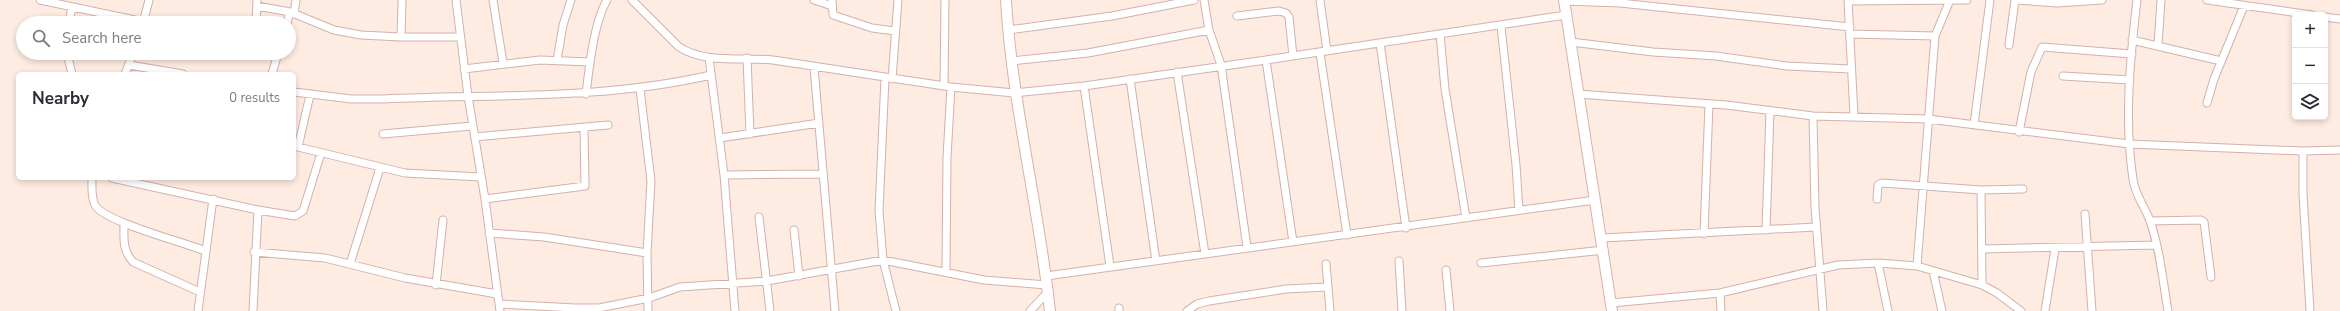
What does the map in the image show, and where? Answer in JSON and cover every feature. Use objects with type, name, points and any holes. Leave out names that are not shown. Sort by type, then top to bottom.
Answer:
[{"type":"street","points":[[40,0],[112,16]]},
{"type":"street","points":[[145,16],[149,0]]},
{"type":"street","points":[[290,16],[296,0]]},
{"type":"street","points":[[401,37],[402,0]]},
{"type":"street","points":[[456,0],[464,69],[485,199],[499,308],[575,310],[599,309],[649,298],[680,287],[767,281],[883,260],[946,271],[984,280],[1047,284],[1110,266],[1156,261],[1247,247],[1406,228],[1519,210],[1595,200]]},
{"type":"street","points":[[493,0],[503,63]]},
{"type":"street","points":[[557,60],[563,25],[571,0]]},
{"type":"street","points":[[586,94],[590,62],[601,15],[607,0]]},
{"type":"street","points":[[632,0],[679,47],[687,52],[708,58],[747,58],[947,86],[1014,93],[1084,86],[1221,65],[1266,60],[1501,26],[1566,15]]},
{"type":"street","points":[[814,0],[832,3],[833,15],[872,28],[895,31]]},
{"type":"street","points":[[896,311],[883,260],[879,204],[888,78],[898,0]]},
{"type":"street","points":[[945,0],[947,86],[946,271]]},
{"type":"street","points":[[1006,0],[1014,93],[1047,284],[1050,311]]},
{"type":"street","points":[[1008,30],[1112,16],[1194,0]]},
{"type":"street","points":[[1204,0],[1209,30],[1221,65],[1247,247]]},
{"type":"street","points":[[1320,0],[1323,52],[1347,235]]},
{"type":"street","points":[[1935,36],[1850,30],[1620,2],[1564,0],[1612,307],[1720,294],[1819,269],[1851,264],[1878,263],[1917,266],[1982,285],[1998,292],[2021,311]]},
{"type":"street","points":[[1854,116],[1850,69],[1848,0],[1967,0]]},
{"type":"street","points":[[1917,266],[1935,36],[1950,0]]},
{"type":"street","points":[[1974,125],[1990,0]]},
{"type":"street","points":[[2009,45],[2016,0],[2057,3],[2102,0]]},
{"type":"street","points":[[2136,0],[2130,80],[2129,144],[2135,189],[2150,221],[2168,311]]},
{"type":"street","points":[[2158,45],[2161,0]]},
{"type":"street","points":[[2207,0],[2249,4],[2295,12]]},
{"type":"street","points":[[256,16],[257,3],[292,13],[334,30],[362,35],[401,37],[460,37]]},
{"type":"street","points":[[2207,103],[2221,61],[2249,4]]},
{"type":"street","points":[[70,16],[72,7]]},
{"type":"street","points":[[1237,16],[1279,11],[1286,13],[1289,17],[1292,56]]},
{"type":"street","points":[[2328,17],[2340,19]]},
{"type":"street","points":[[1501,26],[1516,164],[1519,210]]},
{"type":"street","points":[[1011,61],[1088,53],[1209,30]]},
{"type":"street","points":[[1440,34],[1445,89],[1466,218]]},
{"type":"street","points":[[2132,40],[2221,61]]},
{"type":"street","points":[[1571,42],[1653,52],[1716,56],[1787,66],[1850,69]]},
{"type":"street","points":[[1380,43],[1406,228]]},
{"type":"street","points":[[2020,132],[2029,79],[2042,47],[2132,54]]},
{"type":"street","points":[[708,58],[724,175],[735,311]]},
{"type":"street","points":[[747,58],[750,134]]},
{"type":"street","points":[[69,60],[72,72]]},
{"type":"street","points":[[125,72],[131,60]]},
{"type":"street","points":[[273,72],[276,60]]},
{"type":"street","points":[[464,69],[503,63],[557,60],[590,62]]},
{"type":"street","points":[[1266,60],[1293,242]]},
{"type":"street","points":[[129,65],[171,72]]},
{"type":"street","points":[[814,67],[833,270],[835,311]]},
{"type":"street","points":[[1176,72],[1204,254]]},
{"type":"street","points":[[296,92],[310,95],[384,99],[586,94],[640,89],[711,76]]},
{"type":"street","points":[[2063,76],[2130,80]]},
{"type":"street","points":[[1130,79],[1156,261]]},
{"type":"street","points":[[1084,86],[1110,266]]},
{"type":"street","points":[[640,89],[652,181],[647,253],[649,298],[648,311]]},
{"type":"street","points":[[1578,94],[1708,104],[1813,116],[1928,119],[2020,132],[2129,144],[2303,151],[2340,150]]},
{"type":"street","points":[[310,95],[296,147],[380,168],[418,174],[481,178]]},
{"type":"street","points":[[1704,234],[1708,104]]},
{"type":"street","points":[[1766,230],[1770,111]]},
{"type":"street","points":[[1813,116],[1816,227],[1823,311]]},
{"type":"street","points":[[720,138],[819,123]]},
{"type":"street","points":[[475,138],[608,125]]},
{"type":"street","points":[[383,134],[472,126]]},
{"type":"street","points":[[485,199],[585,186],[584,128]]},
{"type":"street","points":[[2303,151],[2303,194],[2310,311]]},
{"type":"street","points":[[120,180],[258,210],[295,216],[303,211],[321,153]]},
{"type":"street","points":[[350,264],[380,168]]},
{"type":"street","points":[[724,175],[823,174]]},
{"type":"street","points":[[92,180],[95,205],[99,210],[124,223],[205,251]]},
{"type":"street","points":[[1877,199],[1880,184],[1981,190],[2023,189]]},
{"type":"street","points":[[1981,190],[1982,285]]},
{"type":"street","points":[[198,311],[213,199]]},
{"type":"street","points":[[253,311],[254,252],[258,210]]},
{"type":"street","points":[[2085,214],[2092,311]]},
{"type":"street","points":[[759,217],[770,311]]},
{"type":"street","points":[[436,285],[443,220]]},
{"type":"street","points":[[2150,221],[2201,220],[2204,222],[2211,278]]},
{"type":"street","points":[[124,223],[124,248],[127,255],[133,262],[200,292]]},
{"type":"street","points":[[1602,238],[1648,234],[1704,234],[1816,227]]},
{"type":"street","points":[[794,230],[799,276]]},
{"type":"street","points":[[489,232],[544,237],[647,253]]},
{"type":"street","points":[[1982,249],[2055,249],[2156,245]]},
{"type":"street","points":[[2045,311],[2055,249]]},
{"type":"street","points":[[1481,263],[1604,250]]},
{"type":"street","points":[[254,252],[325,258],[436,285],[497,294]]},
{"type":"street","points":[[1399,261],[1402,311]]},
{"type":"street","points":[[1878,263],[1888,311]]},
{"type":"street","points":[[1326,264],[1330,311]]},
{"type":"street","points":[[1446,270],[1450,311]]},
{"type":"street","points":[[1933,271],[1942,311]]},
{"type":"street","points":[[1030,311],[1047,284]]},
{"type":"street","points":[[1187,311],[1197,304],[1209,301],[1286,289],[1327,287]]},
{"type":"street","points":[[1720,294],[1721,311]]}]
